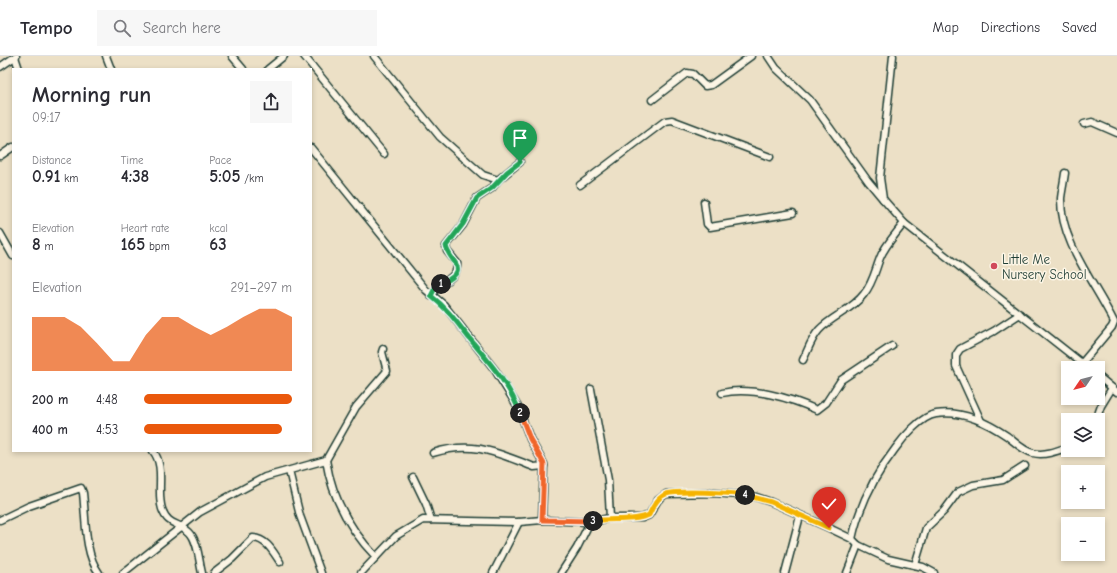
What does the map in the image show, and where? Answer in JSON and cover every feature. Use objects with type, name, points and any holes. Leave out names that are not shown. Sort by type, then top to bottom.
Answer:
[{"type":"street","points":[[0,67],[15,56],[19,68]]},
{"type":"street","points":[[106,56],[111,68]]},
{"type":"street","points":[[232,56],[242,68]]},
{"type":"street","points":[[269,68],[284,56]]},
{"type":"street","points":[[304,56],[384,154]]},
{"type":"street","points":[[374,56],[440,137],[483,174],[498,180]]},
{"type":"street","points":[[652,100],[687,73],[693,74],[705,86],[711,85],[751,56]]},
{"type":"street","points":[[768,56],[776,68],[810,100],[868,182],[904,222],[1079,361]]},
{"type":"street","points":[[883,199],[880,178],[893,56]]},
{"type":"street","points":[[580,185],[665,121],[672,120],[770,157]]},
{"type":"street","points":[[1084,124],[1092,122],[1117,133]]},
{"type":"street","points":[[0,156],[12,148]]},
{"type":"street","points":[[312,149],[431,296],[444,305],[495,370],[512,396],[530,439],[544,466],[542,520]]},
{"type":"street","points":[[431,296],[435,288],[447,281],[457,270],[457,263],[447,251],[446,246],[463,224],[477,198],[492,188],[498,180],[520,162]]},
{"type":"street","points":[[1065,173],[1062,198],[1066,231],[1076,255],[1115,323],[1084,361]]},
{"type":"street","points":[[704,202],[707,224],[710,227],[794,213]]},
{"type":"street","points":[[803,360],[812,339],[819,330],[852,307],[864,294],[877,271],[880,258],[886,247],[904,222]]},
{"type":"street","points":[[0,233],[12,254]]},
{"type":"street","points":[[981,421],[956,366],[956,355],[960,349],[994,331],[1020,314]]},
{"type":"street","points":[[722,393],[739,390],[757,392],[795,402],[817,410],[826,403],[842,380],[892,346]]},
{"type":"street","points":[[376,557],[362,542],[347,519],[334,494],[326,460],[356,407],[387,371],[382,352],[383,349]]},
{"type":"street","points":[[1098,413],[1101,406],[1115,390],[1105,382]]},
{"type":"street","points":[[591,389],[605,464],[610,518]]},
{"type":"street","points":[[852,539],[861,507],[891,454],[904,436],[921,422],[935,414],[954,414],[981,421],[1031,453],[1044,454],[1061,449]]},
{"type":"street","points":[[433,453],[460,447],[480,448],[534,467],[544,466]]},
{"type":"street","points":[[154,452],[159,462],[163,510],[168,520],[189,532],[196,543],[202,573]]},
{"type":"street","points":[[123,573],[200,512],[265,477],[326,460]]},
{"type":"street","points":[[915,565],[926,528],[944,511],[958,492],[973,485],[1003,480],[1024,466]]},
{"type":"street","points":[[289,471],[300,516],[321,573]]},
{"type":"street","points":[[413,477],[426,504],[431,520]]},
{"type":"street","points":[[0,520],[29,506],[81,488],[84,493],[90,549],[94,566],[99,573]]},
{"type":"street","points":[[361,573],[396,536],[423,520],[467,522],[519,522],[542,520],[590,522],[610,518],[642,518],[649,515],[658,500],[666,494],[737,494],[753,496],[771,502],[852,539],[858,545],[888,558],[915,565],[934,573]]},
{"type":"street","points":[[785,573],[800,516]]},
{"type":"street","points":[[493,573],[519,522]]},
{"type":"street","points":[[561,573],[577,548],[590,522]]},
{"type":"street","points":[[214,573],[253,538],[261,539],[265,542],[280,562]]},
{"type":"street","points":[[847,573],[858,545]]},
{"type":"place","name":"Little Me Nursery School","points":[[994,266]]},
{"type":"route","points":[[520,162],[498,180],[492,188],[477,198],[463,224],[446,246],[447,251],[457,263],[457,270],[447,281],[435,288],[431,296],[444,305],[495,370],[518,407],[530,439],[544,464],[542,520],[590,522],[610,518],[642,518],[649,515],[658,500],[666,494],[714,493],[753,496],[771,502],[829,528]]}]
